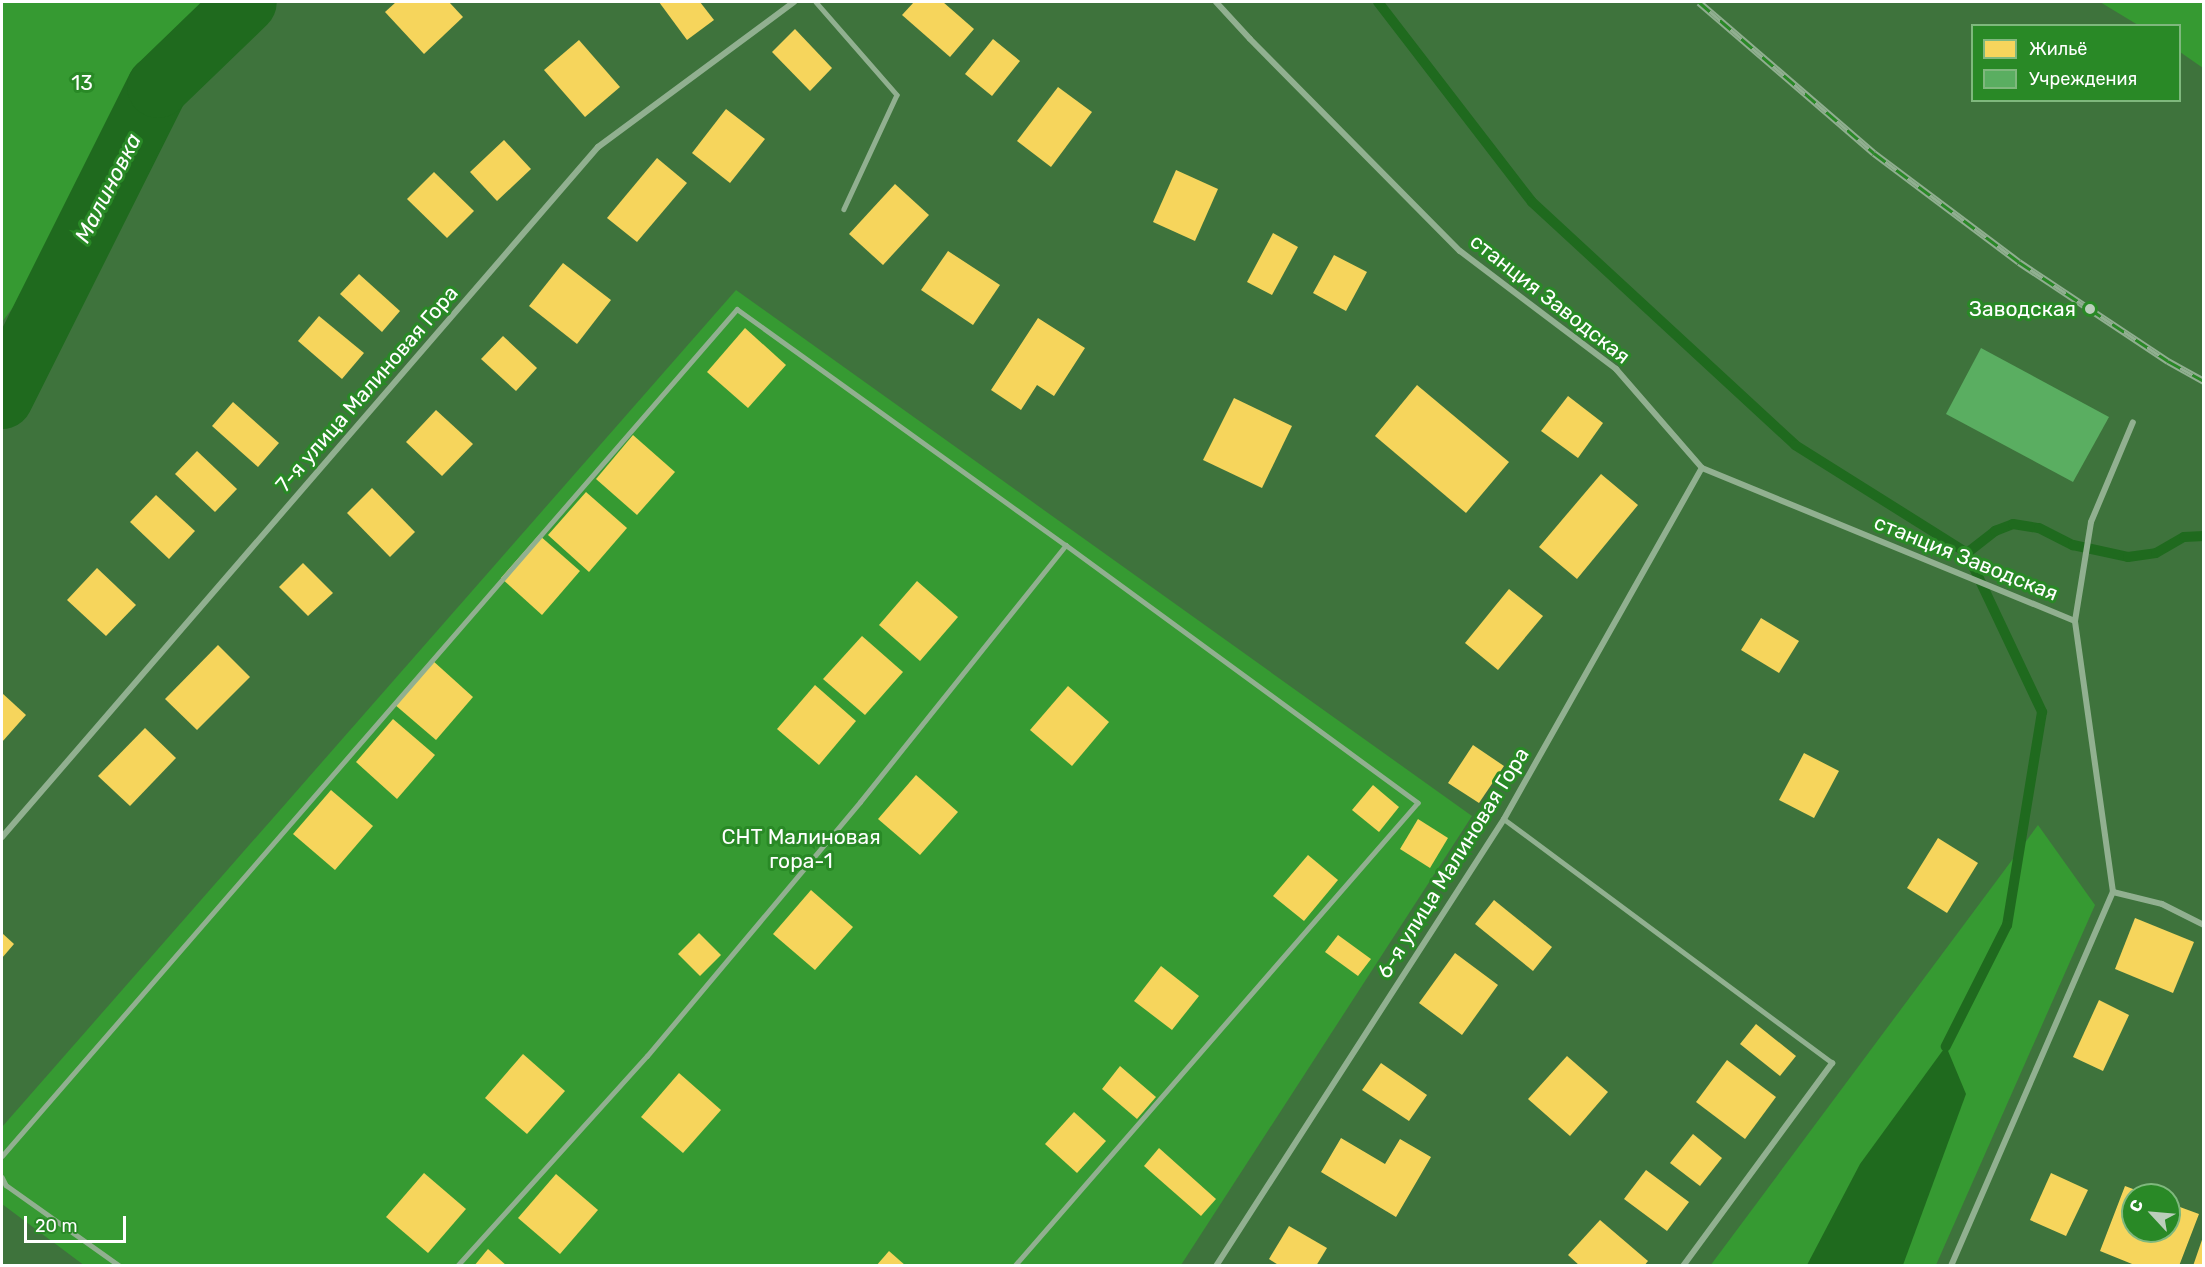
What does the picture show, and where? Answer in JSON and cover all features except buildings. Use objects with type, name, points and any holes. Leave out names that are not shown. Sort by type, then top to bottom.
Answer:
[{"type":"street","name":"7-я улица Малиновая Гора","points":[[2,837],[598,147],[794,2]]},
{"type":"street","name":"станция Заводская","points":[[1216,2],[1460,251],[1616,369],[1702,468],[2075,621]]},
{"type":"street","points":[[1951,1266],[2113,892],[2075,621],[2091,522],[2133,422]]},
{"type":"street","name":"6-я улица Малиновая Гора","points":[[1216,1266],[1504,819],[1702,468]]},
{"type":"street","points":[[2113,892],[2162,904],[2204,925]]},
{"type":"street","points":[[1683,1266],[1832,1063]]},
{"type":"lane","points":[[816,2],[897,95],[844,209]]},
{"type":"lane","points":[[2,1156],[737,309],[1418,803],[1015,1266]]},
{"type":"lane","points":[[457,1266],[655,1047],[860,802],[1066,546]]},
{"type":"lane","points":[[1504,819],[1832,1063]]},
{"type":"lane","points":[[2,1177],[6,1185],[120,1266]]},
{"type":"green space","name":"13","points":[[2,2],[246,2],[2,322]]},
{"type":"green space","points":[[2100,2],[2203,2],[2203,68],[2181,53],[2181,24],[2136,24]]},
{"type":"green space","name":"СНТ Малиновая гора-1","points":[[736,290],[1472,816],[1181,1265],[85,1266],[2,1204],[2,1127]]},
{"type":"green space","points":[[2038,825],[2095,905],[1936,1265],[1710,1266]]},
{"type":"shaded area","points":[[1946,1046],[1966,1094],[1903,1265],[1807,1265],[1860,1164]]},
{"type":"waterway","name":"Малиновка","points":[[2,398],[158,87],[246,2]]},
{"type":"waterway","points":[[1378,2],[1532,202],[1795,445],[1967,553],[2042,712],[2007,925],[1946,1046]]},
{"type":"waterway","points":[[1967,553],[1995,531],[2013,524],[2039,528],[2073,545],[2128,557],[2156,553],[2184,537],[2204,536]]},
{"type":"railway","points":[[1699,2],[1874,153],[2019,262],[2168,361],[2204,381]]},
{"type":"place","name":"Заводская","points":[[2090,309]]}]
